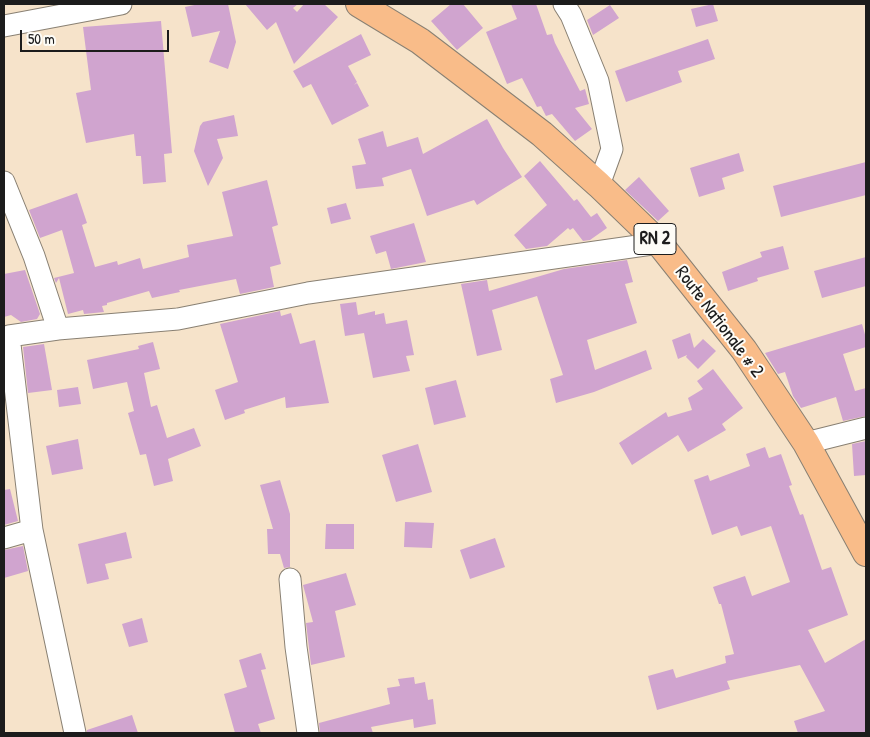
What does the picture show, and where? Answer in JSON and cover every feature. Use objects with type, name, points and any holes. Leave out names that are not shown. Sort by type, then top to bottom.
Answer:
[{"type":"main road","name":"Route Nationale # 2","points":[[359,4],[420,41],[542,134],[599,185],[659,243],[744,350],[859,524],[866,553]]},
{"type":"street","points":[[4,26],[120,4]]},
{"type":"street","points":[[564,4],[571,14],[598,81],[612,149],[599,185]]},
{"type":"street","points":[[4,182],[34,256],[58,329]]},
{"type":"street","points":[[75,733],[32,530],[8,336],[58,329],[178,319],[308,293],[659,243]]},
{"type":"street","points":[[806,443],[866,428]]},
{"type":"street","points":[[4,538],[32,530]]},
{"type":"street","points":[[290,579],[296,647],[308,733]]},
{"type":"building","points":[[199,4],[228,4],[236,42],[228,69],[209,62],[220,31],[192,37],[185,7]]},
{"type":"building","points":[[245,4],[298,4],[293,8],[297,12],[304,4],[324,4],[338,17],[294,64],[276,22],[267,30]]},
{"type":"building","points":[[451,4],[463,4],[483,28],[457,50],[431,21]]},
{"type":"building","points":[[511,4],[536,4],[547,35],[552,34],[580,91],[585,89],[589,104],[575,108],[592,129],[575,141],[552,114],[546,116],[541,106],[537,107],[522,78],[507,84],[486,32],[517,19]]},
{"type":"building","points":[[713,4],[718,21],[696,27],[691,9]]},
{"type":"building","points":[[610,5],[619,18],[593,35],[587,20]]},
{"type":"building","points":[[161,21],[172,153],[164,154],[166,182],[143,184],[141,156],[136,156],[134,134],[86,143],[76,93],[91,90],[83,27]]},
{"type":"building","points":[[361,34],[371,55],[348,66],[357,82],[354,85],[357,83],[369,106],[332,125],[311,84],[303,88],[293,71]]},
{"type":"building","points":[[708,39],[715,59],[678,71],[682,82],[626,102],[615,71]]},
{"type":"building","points":[[234,115],[238,136],[217,139],[223,158],[208,186],[194,151],[200,126],[203,122]]},
{"type":"building","points":[[487,119],[522,177],[477,205],[474,200],[427,216],[411,169],[382,178],[384,186],[356,189],[352,166],[366,164],[358,139],[383,131],[387,147],[418,137],[423,154]]},
{"type":"building","points":[[739,153],[744,171],[722,178],[725,189],[699,197],[690,168]]},
{"type":"building","points":[[540,161],[574,201],[577,199],[591,217],[597,213],[607,228],[590,240],[583,241],[573,228],[570,230],[568,228],[547,246],[526,249],[514,235],[547,205],[524,176]]},
{"type":"building","points":[[866,162],[866,195],[781,217],[773,186]]},
{"type":"building","points":[[639,177],[669,211],[658,221],[625,190]]},
{"type":"building","points":[[267,180],[278,225],[272,227],[281,264],[270,267],[274,287],[240,294],[236,279],[179,290],[180,292],[152,298],[149,291],[107,303],[107,305],[102,306],[104,312],[84,314],[83,310],[68,314],[59,278],[56,283],[54,278],[74,273],[62,230],[40,238],[29,210],[77,193],[87,223],[82,225],[95,267],[117,261],[118,265],[140,258],[143,269],[189,257],[187,245],[233,236],[222,192]]},
{"type":"building","points":[[346,203],[351,219],[331,224],[327,208]]},
{"type":"building","points":[[414,223],[426,262],[391,269],[386,251],[376,254],[370,236]]},
{"type":"building","points":[[783,246],[789,269],[757,278],[758,281],[728,291],[722,272],[762,257],[760,252]]},
{"type":"building","points":[[866,257],[866,286],[822,298],[814,271]]},
{"type":"building","points":[[627,260],[633,282],[625,284],[637,323],[587,340],[595,370],[646,350],[652,369],[594,392],[556,403],[550,379],[563,375],[537,296],[492,310],[502,350],[477,356],[461,284],[487,280],[489,291],[564,269]]},
{"type":"building","points":[[25,270],[40,314],[37,319],[21,322],[11,315],[4,317],[4,274]]},
{"type":"building","points":[[356,302],[358,315],[375,311],[375,315],[384,313],[386,324],[407,320],[414,355],[406,356],[410,371],[373,378],[364,333],[345,336],[340,304]]},
{"type":"building","points":[[280,311],[281,316],[291,313],[300,344],[315,340],[329,403],[286,408],[285,397],[244,410],[245,413],[225,420],[215,390],[238,382],[220,324]]},
{"type":"building","points":[[862,324],[866,338],[866,347],[843,354],[855,391],[866,388],[866,416],[843,421],[836,397],[801,408],[793,396],[785,372],[778,374],[765,353]]},
{"type":"building","points":[[690,333],[694,348],[703,339],[716,351],[698,369],[686,357],[687,355],[678,359],[672,340]]},
{"type":"building","points":[[153,342],[160,369],[144,373],[151,407],[157,405],[167,438],[194,428],[201,446],[168,459],[173,481],[154,486],[146,454],[140,455],[128,413],[134,411],[127,382],[93,389],[87,360],[139,349],[138,346]]},
{"type":"building","points":[[44,344],[52,390],[28,393],[23,347]]},
{"type":"building","points":[[713,369],[743,408],[722,424],[726,430],[688,452],[678,435],[632,465],[619,443],[666,412],[668,417],[692,410],[688,398],[703,389],[697,381]]},
{"type":"building","points":[[456,380],[466,417],[434,425],[425,388]]},
{"type":"building","points":[[78,387],[81,404],[59,407],[57,390]]},
{"type":"building","points":[[78,439],[83,469],[52,475],[46,446]]},
{"type":"building","points":[[866,441],[866,475],[854,476],[852,444]]},
{"type":"building","points":[[418,444],[432,492],[396,502],[382,455]]},
{"type":"building","points":[[765,447],[769,458],[781,454],[792,485],[789,486],[800,515],[803,514],[822,570],[831,567],[848,615],[808,630],[825,663],[866,639],[866,733],[798,733],[794,721],[825,711],[800,665],[727,681],[730,689],[657,710],[648,676],[673,669],[676,678],[726,663],[725,656],[734,654],[721,604],[719,604],[713,587],[745,576],[752,596],[790,582],[771,526],[741,536],[737,526],[712,535],[694,480],[708,475],[710,481],[750,466],[746,454]]},
{"type":"building","points":[[280,480],[290,514],[290,567],[284,568],[280,554],[268,554],[267,529],[273,529],[260,485]]},
{"type":"building","points":[[10,489],[18,521],[4,525],[4,490]]},
{"type":"building","points":[[405,522],[434,523],[432,548],[404,547]]},
{"type":"building","points":[[326,524],[354,524],[354,549],[325,549]]},
{"type":"building","points":[[126,532],[132,558],[105,564],[109,579],[87,584],[78,544]]},
{"type":"building","points":[[495,538],[505,567],[470,579],[460,550]]},
{"type":"building","points":[[23,546],[28,571],[4,578],[4,550]]},
{"type":"building","points":[[346,573],[356,605],[335,611],[345,657],[311,665],[306,623],[313,622],[303,585]]},
{"type":"building","points":[[142,618],[148,642],[129,647],[122,624]]},
{"type":"building","points":[[261,653],[266,669],[261,670],[275,719],[258,724],[261,733],[235,733],[224,694],[247,687],[239,660]]},
{"type":"building","points":[[414,677],[415,684],[425,682],[428,700],[433,699],[436,724],[414,728],[413,719],[371,727],[373,733],[320,733],[319,723],[390,704],[387,688],[400,686],[398,679]]},
{"type":"building","points":[[132,715],[138,733],[87,733],[87,730]]}]
